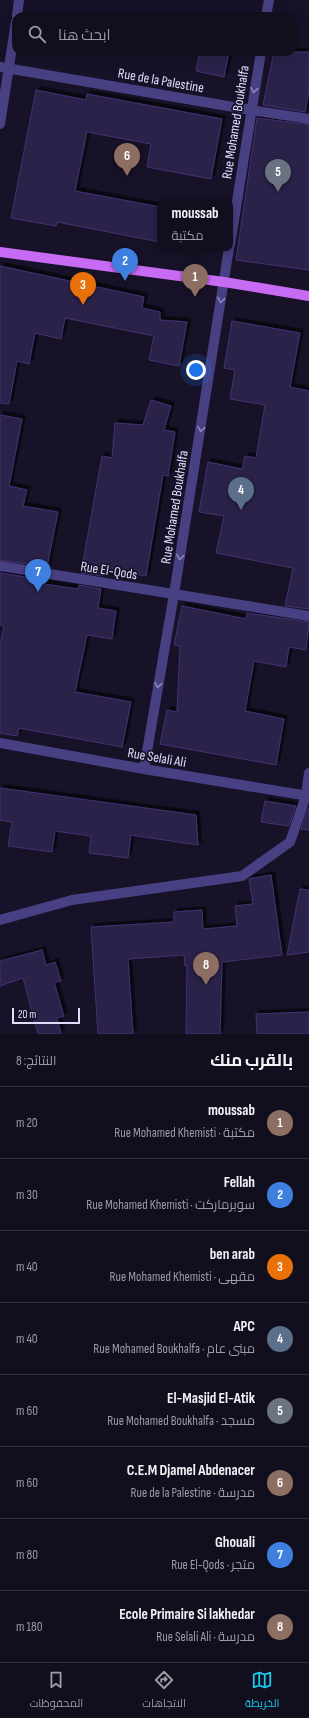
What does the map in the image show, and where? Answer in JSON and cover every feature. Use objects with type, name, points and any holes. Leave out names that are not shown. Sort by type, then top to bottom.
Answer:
[{"type":"main road","points":[[0,252],[224,282],[309,296]]},
{"type":"street","points":[[18,12],[19,0]]},
{"type":"street","points":[[267,12],[269,0]]},
{"type":"street","points":[[0,124],[4,67],[12,37]]},
{"type":"street","name":"Rue Mohamed Boukhalfa","points":[[233,226],[259,56]]},
{"type":"street","name":"Rue de la Palestine","points":[[4,67],[251,110],[309,118]]},
{"type":"street","name":"Rue Mohamed Boukhalfa","points":[[144,769],[229,251]]},
{"type":"street","name":"Rue El-Qods","points":[[0,566],[309,616]]},
{"type":"street","name":"Rue Selali Ali","points":[[0,743],[307,796]]},
{"type":"street","points":[[0,920],[72,900],[242,876],[290,842],[307,796],[309,773]]},
{"type":"building","points":[[297,52],[309,52],[309,90],[305,112],[263,105],[273,56],[297,56]]},
{"type":"building","points":[[199,56],[228,56],[224,77],[196,71]]},
{"type":"building","points":[[36,90],[86,100],[87,94],[222,119],[211,179],[147,167],[151,144],[87,132],[75,191],[157,206],[157,241],[57,222],[56,226],[11,218]]},
{"type":"building","points":[[257,118],[309,125],[309,270],[236,260]]},
{"type":"building","points":[[0,266],[144,297],[142,308],[160,312],[160,320],[187,322],[179,366],[149,360],[154,336],[65,318],[61,339],[35,333],[29,364],[17,361],[9,404],[0,403]]},
{"type":"building","points":[[232,321],[300,333],[290,387],[309,391],[309,609],[285,606],[293,568],[216,553],[224,516],[199,512],[208,462],[242,469],[245,456],[256,458],[265,405],[230,399],[235,370],[224,368]]},
{"type":"building","points":[[151,400],[171,406],[164,430],[175,432],[168,476],[163,475],[146,576],[104,569],[103,576],[81,573],[102,456],[112,458],[115,423],[143,425]]},
{"type":"building","points":[[0,415],[22,419],[9,486],[27,490],[23,506],[58,512],[47,567],[0,560]]},
{"type":"building","points":[[0,573],[45,580],[44,584],[78,589],[79,585],[101,589],[98,608],[116,611],[112,639],[87,635],[75,692],[131,702],[122,747],[19,728],[17,736],[0,733],[0,645],[4,626],[0,625]]},
{"type":"building","points":[[182,606],[246,619],[247,613],[309,622],[306,650],[289,647],[286,667],[254,661],[245,711],[284,719],[276,765],[160,744],[167,710],[177,712],[180,646],[174,645]]},
{"type":"building","points":[[0,788],[196,815],[198,845],[131,835],[128,858],[89,853],[91,836],[55,831],[52,852],[8,846],[12,822],[0,820]]},
{"type":"building","points":[[265,801],[296,806],[289,826],[261,822]]},
{"type":"building","points":[[308,809],[309,830],[301,829]]},
{"type":"building","points":[[271,875],[282,955],[222,962],[220,1034],[186,1034],[187,965],[185,966],[184,955],[128,959],[133,1034],[98,1034],[91,927],[174,922],[174,912],[202,910],[203,929],[237,926],[235,906],[253,904],[249,879]]},
{"type":"building","points":[[300,889],[309,890],[309,952],[287,955]]},
{"type":"building","points":[[42,950],[46,965],[55,962],[61,981],[54,982],[64,1016],[57,1018],[61,1034],[38,1034],[23,978],[0,986],[0,961]]},
{"type":"building","points":[[309,1012],[309,1034],[257,1034],[256,1014]]},
{"type":"place","name":"C.E.M Djamel Abdenacer","points":[[127,176]]},
{"type":"place","name":"El-Masjid El-Atik","points":[[278,192]]},
{"type":"place","name":"Fellah","points":[[125,281]]},
{"type":"place","name":"moussab","points":[[195,297]]},
{"type":"place","name":"ben arab","points":[[83,305]]},
{"type":"place","name":"APC","points":[[241,510]]},
{"type":"place","name":"Ghouali","points":[[38,592]]},
{"type":"place","name":"Ecole Primaire Si lakhedar","points":[[206,985]]}]
